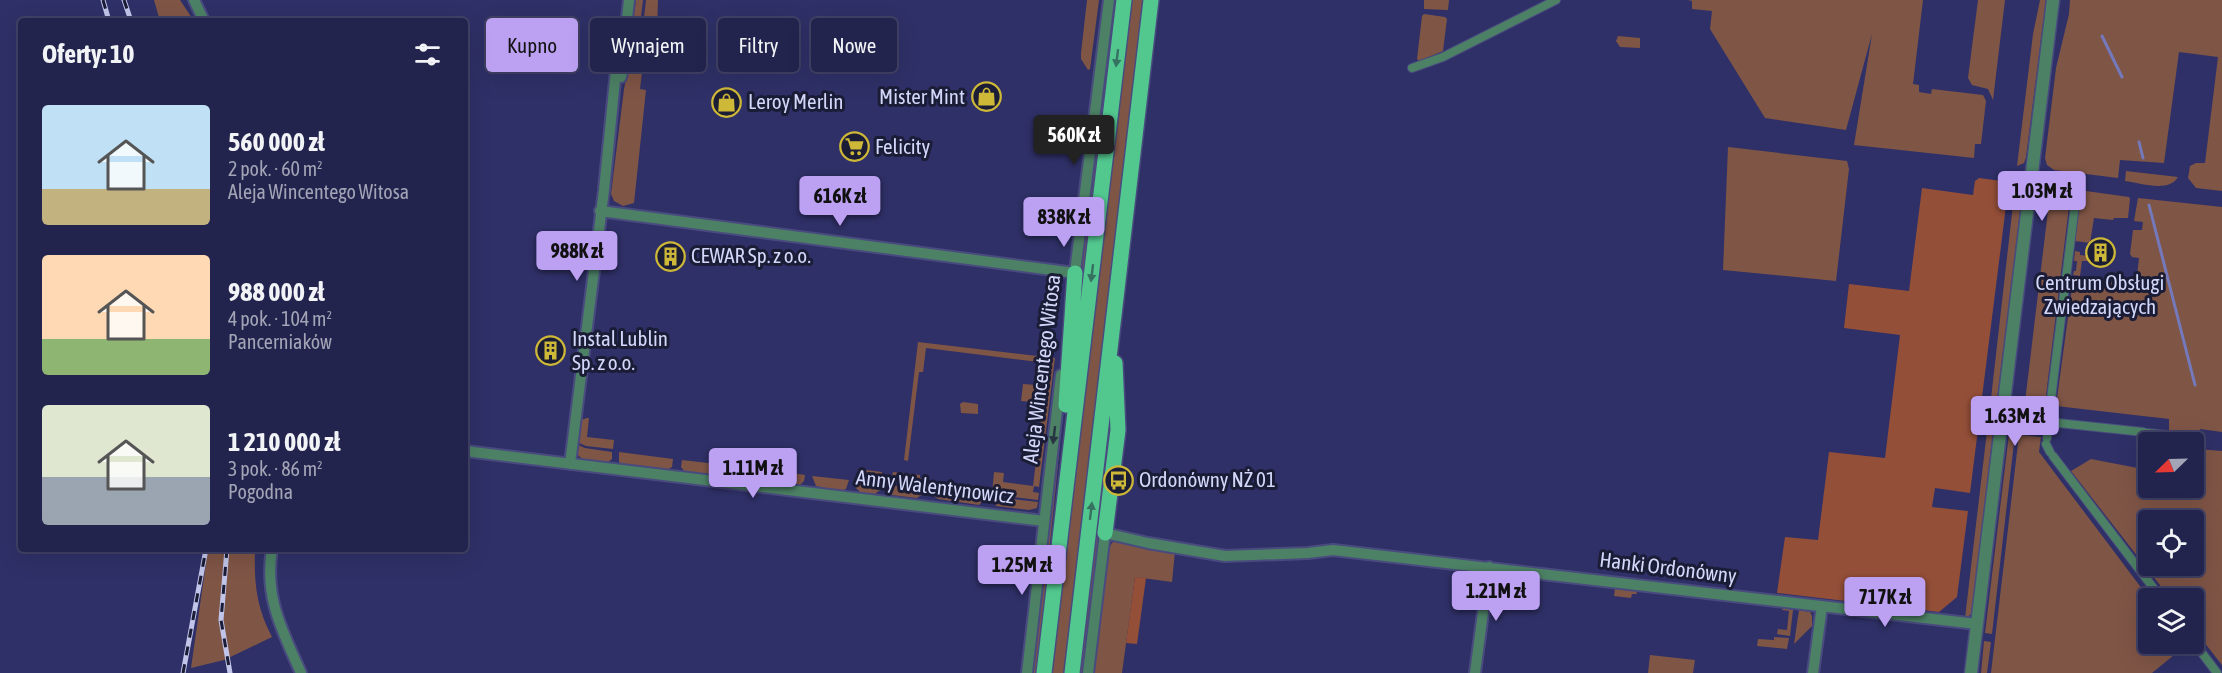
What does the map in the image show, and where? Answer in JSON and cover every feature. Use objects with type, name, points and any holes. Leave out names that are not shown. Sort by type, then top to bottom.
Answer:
[{"type":"main road","name":"Aleja Wincentego Witosa","points":[[1044,673],[1124,0]]},
{"type":"main road","points":[[1072,673],[1151,0]]},
{"type":"main road","points":[[1134,148],[1152,67]]},
{"type":"main road","points":[[1067,477],[1065,428],[1075,273]]},
{"type":"main road","points":[[1105,533],[1118,430],[1113,327]]},
{"type":"street","points":[[194,0],[203,18]]},
{"type":"street","points":[[570,464],[614,104],[612,97],[618,50],[625,37],[629,0]]},
{"type":"street","name":"Aleja Wincentego Witosa","points":[[1027,673],[1109,0]]},
{"type":"street","points":[[1412,68],[1443,57],[1556,0]]},
{"type":"street","points":[[1971,673],[2054,0]]},
{"type":"street","points":[[2077,189],[2047,441],[2052,454],[2153,588]]},
{"type":"street","points":[[600,212],[1075,273]]},
{"type":"street","points":[[2049,422],[2145,432]]},
{"type":"street","name":"Anny Walentynowicz","points":[[468,451],[1044,520]]},
{"type":"street","points":[[1088,673],[1105,533]]},
{"type":"street","name":"Hanki Ordonówny","points":[[1105,533],[1225,556],[1333,550],[1977,624]]},
{"type":"street","points":[[272,552],[270,583],[274,609],[302,673]]},
{"type":"street","points":[[1475,673],[1489,567]]},
{"type":"street","points":[[1813,673],[1822,606]]},
{"type":"street","points":[[2203,654],[2217,673]]},
{"type":"shaded area","points":[[154,0],[180,0],[192,18],[159,18]]},
{"type":"shaded area","points":[[636,0],[643,0],[641,18],[634,18]]},
{"type":"shaded area","points":[[646,0],[658,0],[657,18],[644,18]]},
{"type":"shaded area","points":[[1087,0],[1099,0],[1090,69],[1088,70],[1081,59]]},
{"type":"shaded area","points":[[1113,0],[1118,0],[1070,404],[1075,321]]},
{"type":"shaded area","points":[[1129,0],[1144,0],[1067,673],[1051,673]]},
{"type":"shaded area","points":[[1424,0],[1449,0],[1448,10],[1424,9]]},
{"type":"shaded area","points":[[1688,0],[1923,0],[1913,84],[1919,85],[1919,92],[1931,94],[1932,89],[1983,95],[1986,101],[1981,144],[1975,144],[1974,158],[1854,145],[1872,34],[1846,130],[1765,118],[1710,29],[1712,11],[1692,9],[1692,1]]},
{"type":"shaded area","points":[[1978,0],[2005,0],[1993,100],[1988,89],[1972,85],[1968,78]]},
{"type":"shaded area","points":[[2040,0],[2046,0],[2026,157],[2024,163],[2017,166],[2033,34]]},
{"type":"shaded area","points":[[2070,0],[2222,0],[2222,191],[2196,188],[2188,178],[2190,166],[2205,163],[2218,57],[2179,52],[2164,163],[2120,160],[2118,178],[2054,170],[2047,165],[2045,158],[2056,68],[2069,14]]},
{"type":"shaded area","points":[[1424,14],[1447,19],[1443,51],[1419,61],[1417,59]]},
{"type":"shaded area","points":[[1618,36],[1640,38],[1640,48],[1620,47],[1616,41]]},
{"type":"shaded area","points":[[627,72],[642,72],[640,89],[646,90],[634,203],[623,206],[614,201],[611,194]]},
{"type":"shaded area","points":[[1728,147],[1847,161],[1849,169],[1836,281],[1723,270]]},
{"type":"shaded area","points":[[2126,171],[2178,177],[2168,185],[2154,186],[2125,181]]},
{"type":"shaded area","points":[[1979,178],[2009,182],[1970,493],[1935,488],[1932,507],[1968,511],[1957,597],[1939,612],[1777,593],[1785,537],[1818,540],[1829,452],[1885,458],[1900,335],[1844,328],[1849,284],[1909,291],[1922,188],[1973,195],[1975,181]]},
{"type":"shaded area","points":[[2016,178],[2023,187],[1994,425],[1988,425]]},
{"type":"shaded area","points":[[2058,188],[2071,190],[2045,404],[2025,402],[2050,194]]},
{"type":"shaded area","points":[[2081,192],[2130,199],[2128,218],[2114,218],[2113,220],[2094,218],[2090,243],[2075,241]]},
{"type":"shaded area","points":[[2138,198],[2222,207],[2222,432],[2200,429],[2199,432],[2169,430],[2169,419],[2056,406],[2073,280],[2136,285],[2139,258],[2132,257],[2130,254],[2133,230],[2142,230],[2143,222],[2134,221]]},
{"type":"shaded area","points":[[2075,251],[2080,252],[2080,255],[2088,256],[2088,261],[2082,261],[2080,276],[2073,275],[2077,261],[2074,261]]},
{"type":"shaded area","points":[[918,342],[1055,358],[1039,487],[1034,486],[1033,492],[1039,493],[1038,500],[992,494],[994,472],[1004,473],[1003,482],[1033,486],[1043,403],[1021,401],[1023,384],[1036,385],[1039,362],[926,348],[923,372],[919,372],[908,461],[904,460]]},
{"type":"shaded area","points":[[963,402],[978,404],[978,414],[961,413],[960,404]]},
{"type":"shaded area","points":[[1063,403],[1038,673],[1032,673]]},
{"type":"shaded area","points":[[589,418],[587,437],[614,440],[613,449],[586,446],[577,442],[578,421]]},
{"type":"shaded area","points":[[1114,430],[1083,673],[1078,673],[1092,553]]},
{"type":"shaded area","points":[[1987,431],[1993,431],[1972,614],[1965,618]]},
{"type":"shaded area","points":[[2009,434],[2015,434],[1992,634],[1985,633]]},
{"type":"shaded area","points":[[2019,435],[2041,437],[2039,452],[2141,588],[2138,588],[2138,654],[2175,654],[2152,673],[1991,673]]},
{"type":"shaded area","points":[[576,444],[585,448],[612,452],[612,459],[607,463],[583,460],[577,454]]},
{"type":"shaded area","points":[[2204,450],[2222,451],[2222,665],[2204,642],[2204,588],[2162,588],[2153,576],[2204,576],[2204,510],[2138,510],[2138,557],[2071,471],[2091,459],[2138,468],[2138,498],[2204,498]]},
{"type":"shaded area","points":[[619,452],[673,459],[672,467],[667,470],[623,465],[619,462]]},
{"type":"shaded area","points":[[682,460],[778,471],[774,479],[767,481],[685,472],[681,467]]},
{"type":"shaded area","points":[[858,469],[882,472],[881,481],[857,478]]},
{"type":"shaded area","points":[[786,472],[805,475],[804,481],[800,485],[791,484]]},
{"type":"shaded area","points":[[893,472],[920,475],[920,478],[926,479],[925,486],[891,482]]},
{"type":"shaded area","points":[[812,476],[849,480],[846,489],[840,491],[816,486]]},
{"type":"shaded area","points":[[856,481],[881,484],[880,490],[875,494],[861,493],[855,487]]},
{"type":"shaded area","points":[[887,485],[924,489],[924,493],[917,498],[891,495],[887,491]]},
{"type":"shaded area","points":[[933,490],[984,496],[984,499],[979,505],[938,499],[934,496]]},
{"type":"shaded area","points":[[992,497],[1038,502],[1037,508],[1029,510],[996,506]]},
{"type":"shaded area","points":[[1115,541],[1175,551],[1172,582],[1135,577],[1122,673],[1092,673],[1107,551]]},
{"type":"shaded area","points":[[208,552],[255,552],[257,594],[262,615],[272,637],[224,660],[191,668]]},
{"type":"shaded area","points":[[1135,577],[1146,578],[1137,644],[1126,643]]},
{"type":"shaded area","points":[[1615,588],[1636,591],[1637,594],[1632,594],[1631,598],[1614,596]]},
{"type":"shaded area","points":[[1783,608],[1793,610],[1790,636],[1777,634],[1778,629],[1787,630],[1789,611],[1782,610]]},
{"type":"shaded area","points":[[1799,610],[1810,612],[1812,626],[1794,644]]},
{"type":"shaded area","points":[[1774,637],[1789,638],[1787,649],[1757,646],[1758,639],[1774,640]]},
{"type":"shaded area","points":[[1984,641],[1991,642],[1987,673],[1981,673]]},
{"type":"shaded area","points":[[1650,655],[1695,660],[1693,673],[1648,673]]},
{"type":"waterway","points":[[2102,36],[2122,77]]},
{"type":"waterway","points":[[2139,142],[2143,158]]},
{"type":"waterway","points":[[2149,205],[2195,385]]},
{"type":"railway","points":[[103,0],[108,18]]},
{"type":"railway","points":[[124,0],[130,18]]},
{"type":"railway","points":[[183,673],[205,552]]},
{"type":"railway","points":[[227,552],[221,620],[230,673]]},
{"type":"place","name":"Mister Mint","points":[[986,97]]},
{"type":"place","name":"Leroy Merlin","points":[[727,102]]},
{"type":"place","name":"Felicity","points":[[854,147]]},
{"type":"place","name":"Centrum Obsługi Zwiedzających","points":[[2100,252]]},
{"type":"place","name":"CEWAR Sp. z o.o.","points":[[670,256]]},
{"type":"place","name":"Instal Lublin Sp. z o.o.","points":[[551,351]]},
{"type":"place","name":"Ordonówny NŻ 01","points":[[1118,480]]}]
